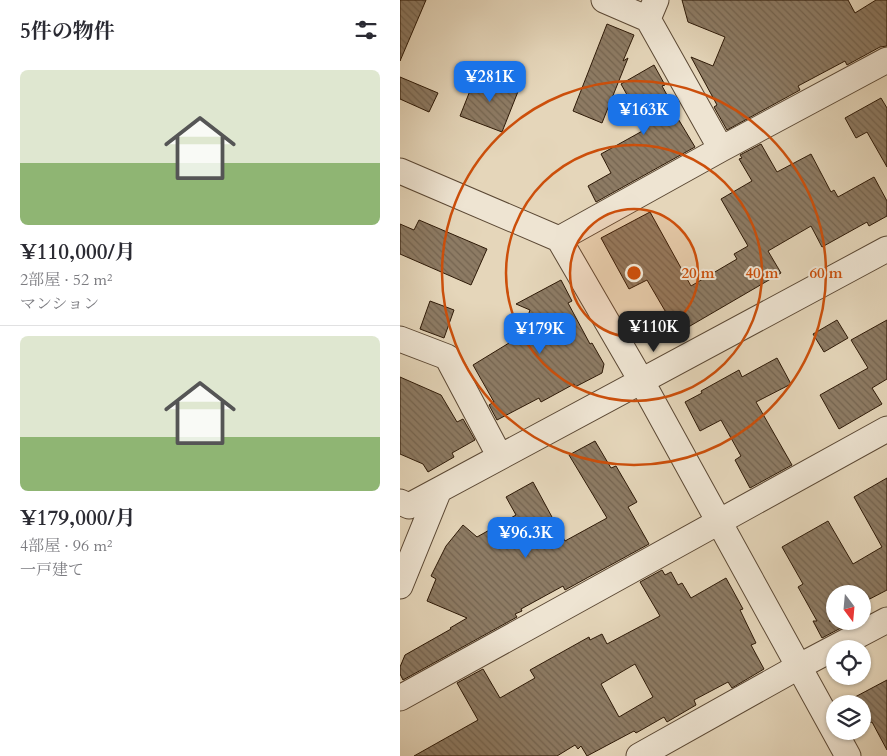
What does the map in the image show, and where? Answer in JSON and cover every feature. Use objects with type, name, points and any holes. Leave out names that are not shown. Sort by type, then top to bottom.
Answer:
[{"type":"street","points":[[604,0],[652,10],[721,149]]},
{"type":"street","points":[[559,239],[887,60]]},
{"type":"street","points":[[400,171],[559,239],[642,382],[848,756]]},
{"type":"street","points":[[400,502],[409,506],[887,249]]},
{"type":"street","points":[[400,338],[447,357],[500,457]]},
{"type":"street","points":[[400,698],[887,429]]},
{"type":"street","points":[[400,586],[439,490]]},
{"type":"street","points":[[639,756],[798,667],[887,620]]},
{"type":"building","points":[[400,0],[426,0],[400,61]]},
{"type":"building","points":[[682,0],[848,0],[855,13],[876,0],[887,0],[887,46],[880,47],[847,65],[845,61],[798,86],[800,90],[727,130],[714,107],[717,105],[691,57],[713,66],[725,37],[688,22]]},
{"type":"building","points":[[607,24],[634,35],[623,61],[628,58],[602,123],[573,111]]},
{"type":"building","points":[[654,65],[665,85],[662,86],[676,111],[674,112],[695,147],[596,202],[588,186],[611,173],[601,154],[646,129],[621,84]]},
{"type":"building","points":[[477,73],[519,89],[502,132],[460,116]]},
{"type":"building","points":[[400,77],[438,93],[429,112],[400,99]]},
{"type":"building","points":[[881,98],[887,108],[887,167],[867,132],[856,138],[845,118]]},
{"type":"building","points":[[761,144],[777,172],[811,154],[831,192],[834,190],[838,197],[874,177],[887,201],[887,216],[869,226],[867,222],[822,247],[811,226],[768,251],[781,273],[678,333],[647,280],[629,289],[601,238],[650,212],[691,286],[737,259],[734,254],[748,246],[721,199],[752,181],[739,159],[742,158],[740,155]]},
{"type":"building","points":[[419,220],[487,249],[471,285],[400,254],[400,224],[414,230]]},
{"type":"building","points":[[561,280],[572,301],[568,303],[590,344],[592,343],[604,364],[602,373],[575,387],[574,384],[541,402],[539,398],[497,420],[489,405],[494,402],[473,365],[509,343],[508,340],[521,335],[530,310],[516,304]]},
{"type":"building","points":[[430,301],[454,310],[444,338],[420,329]]},
{"type":"building","points":[[837,320],[848,338],[824,352],[813,334]]},
{"type":"building","points":[[887,320],[887,379],[872,388],[882,404],[839,429],[820,395],[868,368],[851,340]]},
{"type":"building","points":[[777,358],[791,384],[756,402],[792,465],[750,488],[735,460],[741,456],[721,420],[700,431],[685,402],[739,370],[742,377]]},
{"type":"building","points":[[400,377],[441,395],[457,422],[463,419],[475,440],[452,453],[454,457],[428,472],[423,464],[400,454]]},
{"type":"building","points":[[595,441],[611,468],[616,466],[637,502],[628,507],[649,544],[565,590],[563,586],[521,609],[522,611],[515,614],[517,617],[403,680],[400,674],[400,667],[405,655],[467,618],[427,601],[436,579],[431,576],[446,546],[463,525],[477,537],[516,515],[506,497],[533,482],[565,541],[607,518],[569,455]]},
{"type":"building","points":[[887,478],[887,590],[871,598],[871,585],[826,585],[826,630],[837,630],[822,638],[813,621],[817,621],[798,587],[803,584],[782,547],[828,521],[853,564],[882,547],[854,497]]},
{"type":"building","points":[[662,570],[665,575],[671,572],[678,585],[682,583],[691,598],[726,578],[743,609],[740,610],[756,643],[751,645],[764,669],[732,688],[728,682],[694,700],[696,705],[667,722],[664,717],[636,733],[634,731],[587,756],[581,746],[578,749],[575,745],[557,756],[414,756],[478,720],[457,683],[483,669],[500,698],[535,678],[530,670],[589,637],[590,640],[602,634],[607,644],[660,616],[640,582]],"holes":[[[635,664],[653,697],[619,717],[601,684]]]},
{"type":"building","points":[[887,680],[887,750],[871,722],[871,695],[859,695]]}]
